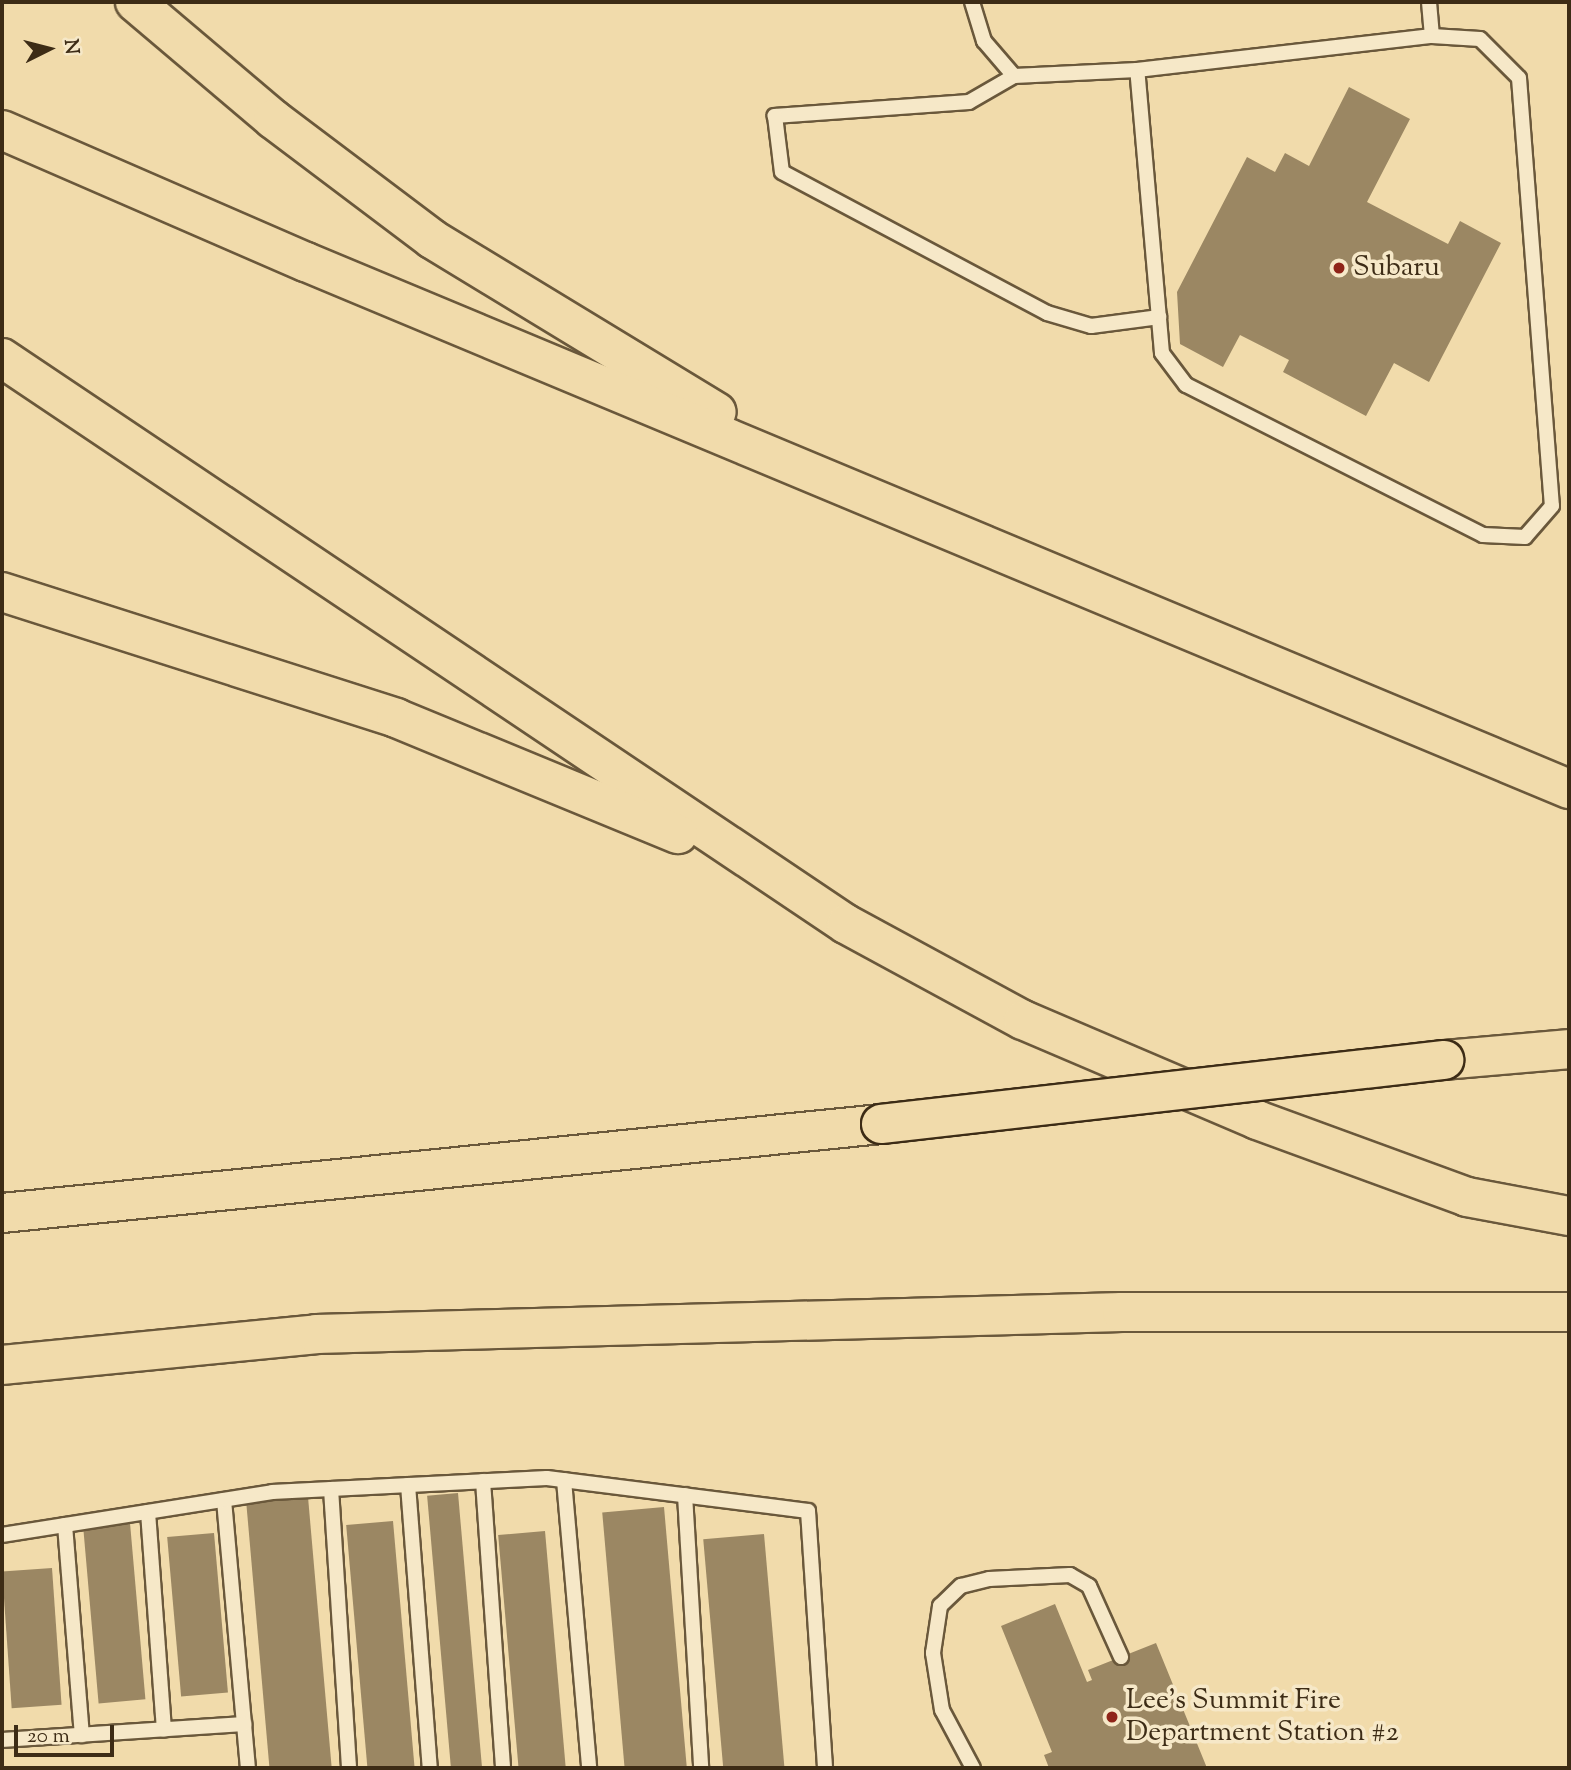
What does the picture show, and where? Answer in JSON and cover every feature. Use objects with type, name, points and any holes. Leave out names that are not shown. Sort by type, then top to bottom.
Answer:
[{"type":"highway","points":[[135,2],[273,119],[432,239],[708,407],[902,508]]},
{"type":"highway","points":[[2,130],[318,268],[902,508],[1569,789]]},
{"type":"highway","points":[[2,358],[846,924]]},
{"type":"highway","points":[[2,592],[422,728],[604,800],[724,856],[1023,1020],[1257,1120],[1467,1198],[1569,1216]]},
{"type":"highway","points":[[2,1213],[881,1124],[1444,1060],[1569,1049]]},
{"type":"highway","points":[[2,1364],[316,1334],[1122,1312],[1569,1312]]},
{"type":"lane","points":[[972,2],[984,41],[1014,76]]},
{"type":"lane","points":[[1429,2],[1432,36]]},
{"type":"lane","points":[[1137,70],[1159,317],[1162,353],[1186,385],[1483,534],[1525,537],[1552,506],[1519,78],[1480,39],[1432,36],[1137,70],[1014,76],[969,102],[775,116],[782,172],[1047,313],[1091,326],[1159,317]]},
{"type":"lane","points":[[564,1480],[589,1768]]},
{"type":"lane","points":[[2,1535],[224,1500],[331,1489],[483,1481],[564,1480],[808,1511],[825,1768]]},
{"type":"lane","points":[[483,1481],[503,1768]]},
{"type":"lane","points":[[408,1485],[430,1768]]},
{"type":"lane","points":[[331,1489],[349,1768]]},
{"type":"lane","points":[[685,1495],[701,1768]]},
{"type":"lane","points":[[224,1500],[248,1768]]},
{"type":"lane","points":[[148,1512],[164,1729]]},
{"type":"lane","points":[[65,1525],[82,1735]]},
{"type":"lane","points":[[973,1768],[942,1710],[933,1653],[940,1606],[961,1587],[989,1579],[1070,1576],[1089,1586],[1121,1657]]},
{"type":"lane","points":[[2,1740],[244,1724]]},
{"type":"building","name":"Subaru","points":[[1349,87],[1410,119],[1367,202],[1448,244],[1460,221],[1501,243],[1429,382],[1394,363],[1366,416],[1283,372],[1289,360],[1240,335],[1223,367],[1180,344],[1177,292],[1247,157],[1275,172],[1285,153],[1309,166]]},
{"type":"building","points":[[458,1493],[482,1768],[451,1768],[427,1496]]},
{"type":"building","points":[[308,1497],[332,1768],[269,1768],[246,1502]]},
{"type":"building","points":[[664,1507],[687,1768],[625,1768],[602,1512]]},
{"type":"building","points":[[393,1521],[415,1768],[367,1768],[346,1525]]},
{"type":"building","points":[[130,1523],[145,1699],[99,1703],[83,1527]]},
{"type":"building","points":[[545,1531],[566,1768],[519,1768],[498,1535]]},
{"type":"building","points":[[214,1533],[228,1692],[181,1696],[167,1537]]},
{"type":"building","points":[[764,1534],[784,1768],[723,1768],[703,1539]]},
{"type":"building","points":[[52,1568],[62,1705],[12,1708],[2,1571]]},
{"type":"building","name":"Lee's Summit Fire Department Station #2","points":[[1055,1604],[1087,1682],[1092,1680],[1088,1670],[1156,1643],[1207,1768],[1049,1768],[1044,1755],[1052,1752],[1001,1626]]},
{"type":"place","name":"Subaru","points":[[1339,268]]},
{"type":"place","name":"Lee's Summit Fire Department Station #2","points":[[1112,1717]]}]
